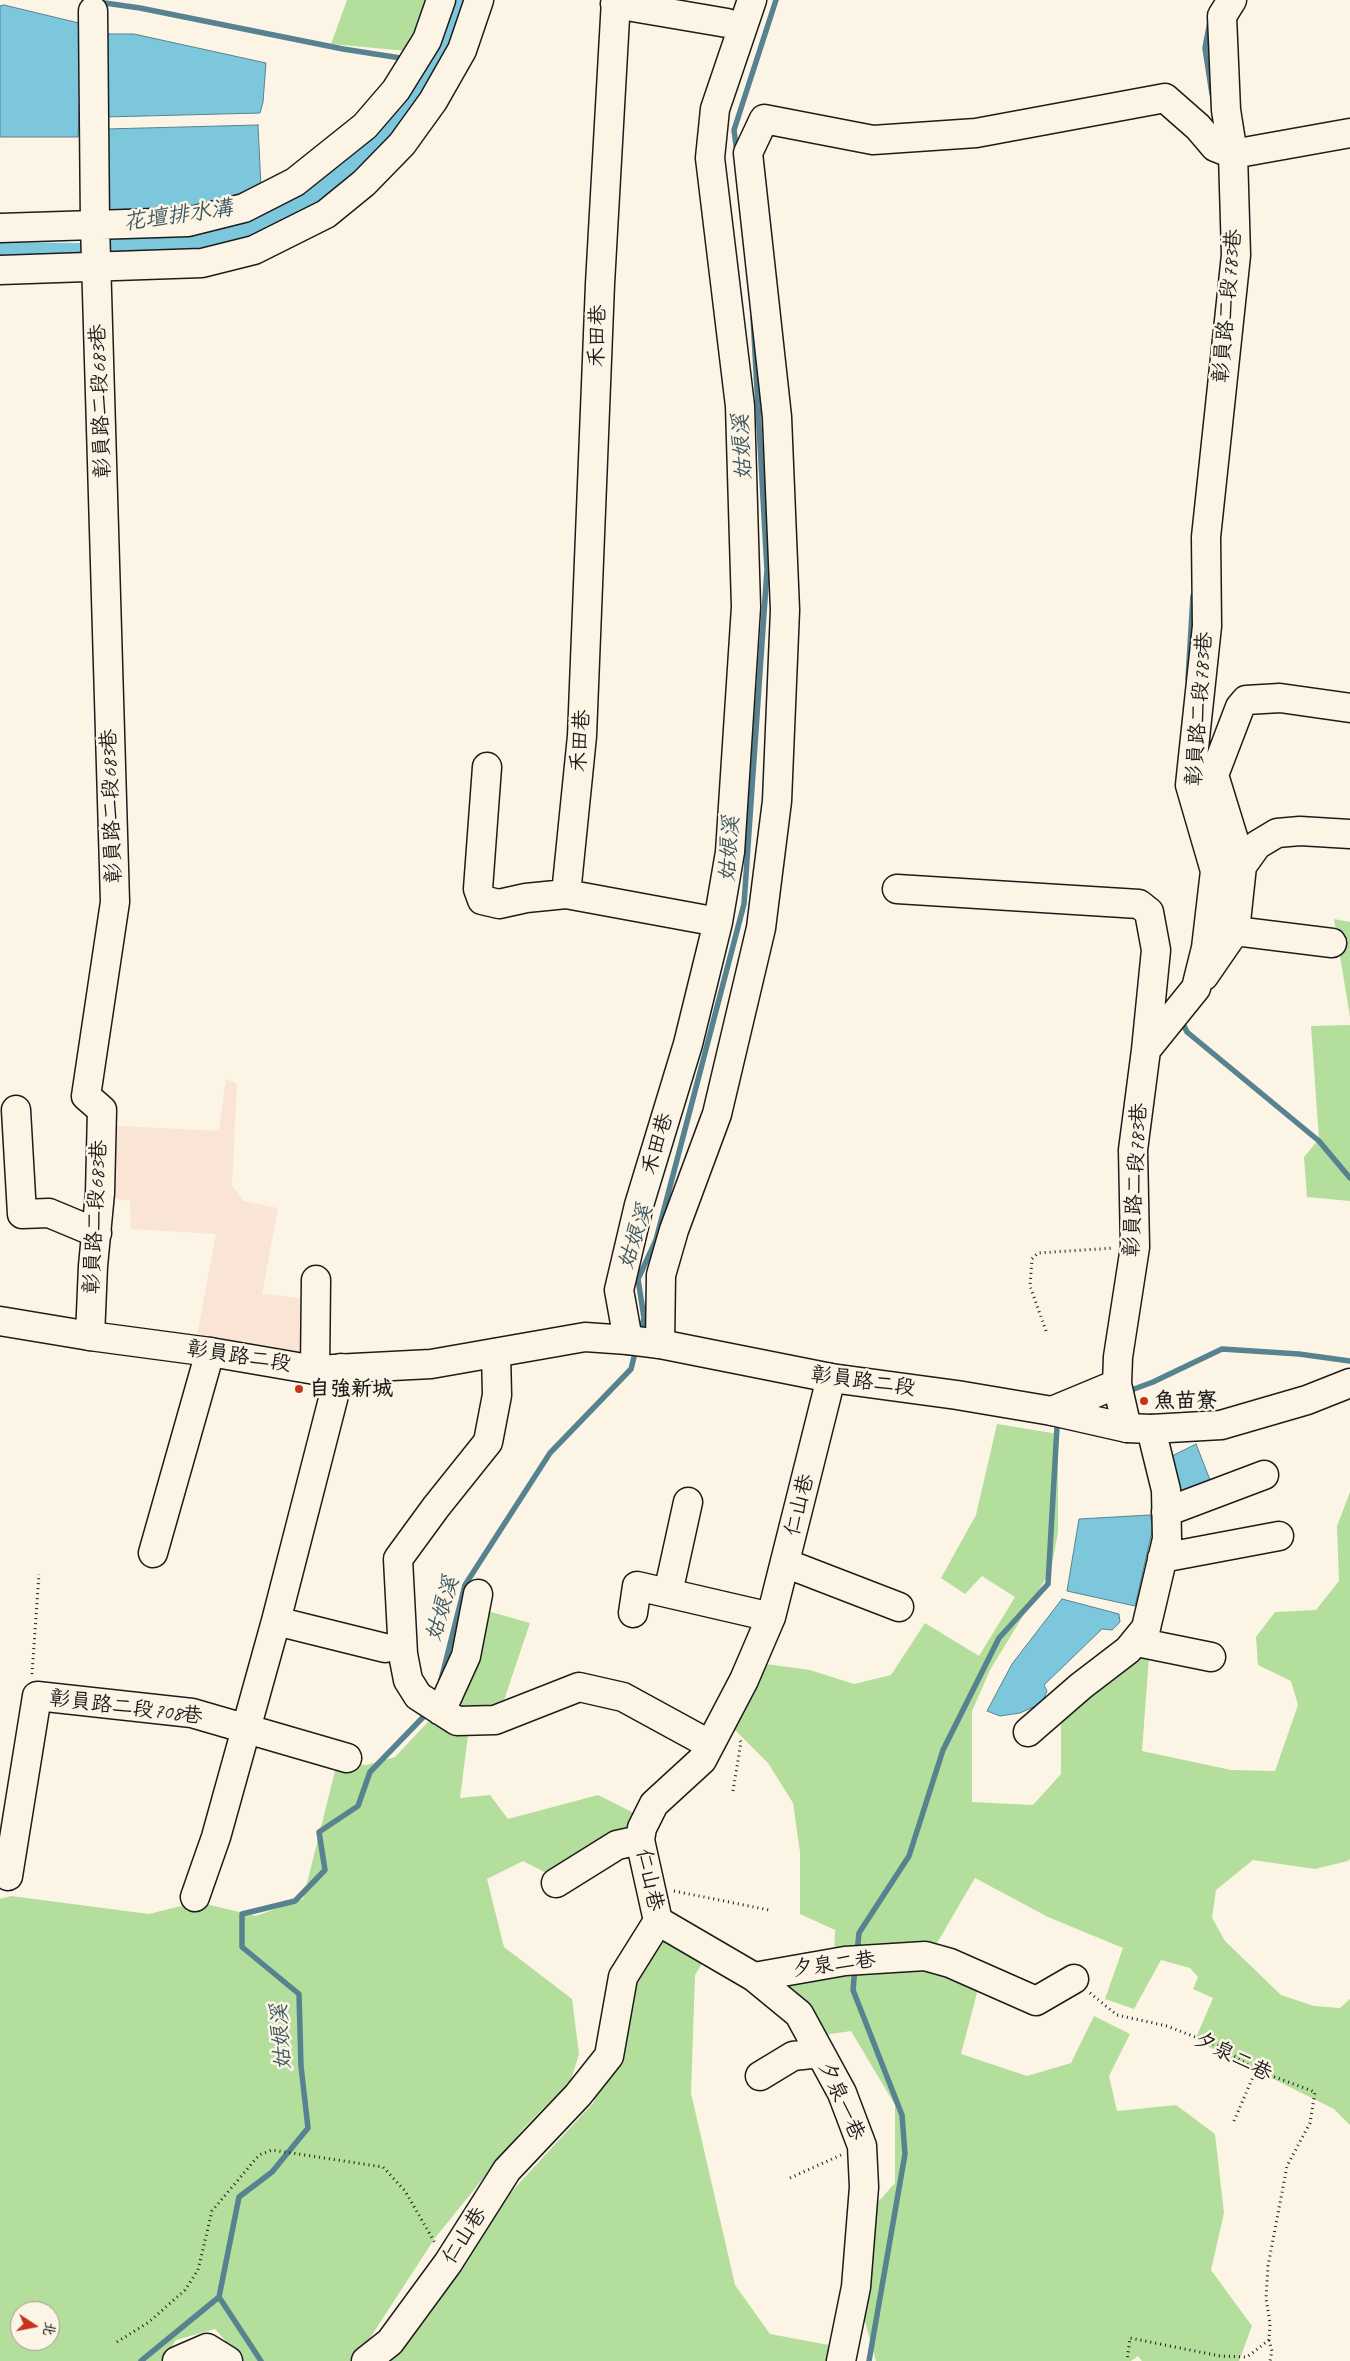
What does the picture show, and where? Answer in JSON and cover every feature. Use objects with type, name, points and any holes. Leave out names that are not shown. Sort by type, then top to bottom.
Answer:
[{"type":"main road","points":[[0,228],[188,222],[244,208],[295,182],[365,126],[396,90],[427,40],[441,0]]},
{"type":"main road","points":[[0,270],[202,263],[254,250],[326,214],[364,183],[402,144],[433,101],[462,50],[479,0]]},
{"type":"main road","name":"禾田巷","points":[[628,1340],[619,1290],[639,1205],[688,1044],[718,922],[730,852],[746,607],[740,406],[710,158],[715,109],[752,0]]},
{"type":"main road","name":"彰員路二段783巷","points":[[1137,1642],[1146,1628],[1167,1539],[1166,1490],[1139,1428],[1117,1384],[1118,1357],[1134,1247],[1132,1150],[1146,1050],[1196,988],[1206,948],[1215,871],[1190,785],[1206,626],[1206,537],[1236,255],[1233,154],[1226,110],[1222,16],[1232,0]]},
{"type":"main road","points":[[616,2],[727,23]]},
{"type":"main road","name":"禾田巷","points":[[566,894],[582,736],[600,284],[616,2]]},
{"type":"main road","points":[[93,11],[97,267]]},
{"type":"main road","points":[[660,1344],[661,1275],[674,1230],[717,1114],[761,928],[777,801],[786,610],[777,417],[748,152],[764,119],[873,140],[976,133],[1165,98],[1198,127],[1214,147],[1233,154],[1350,133]]},
{"type":"main road","name":"彰員路二段683巷","points":[[90,1336],[93,1266],[97,1233],[102,1110],[86,1096],[115,902],[97,267]]},
{"type":"main road","points":[[746,607],[786,610]]},
{"type":"main road","points":[[1196,988],[1235,931],[1242,866],[1214,775],[1240,707],[1246,700],[1280,698],[1350,708]]},
{"type":"main road","points":[[487,767],[478,889],[482,900],[499,904],[526,898],[566,894],[718,922]]},
{"type":"main road","points":[[1242,866],[1257,845],[1277,833],[1300,831],[1350,834]]},
{"type":"main road","points":[[897,889],[1139,904],[1149,912],[1156,950],[1146,1050]]},
{"type":"main road","points":[[1235,931],[1332,943]]},
{"type":"main road","points":[[16,1110],[22,1214],[49,1212],[97,1233]]},
{"type":"main road","points":[[195,1897],[216,1836],[276,1621],[328,1369],[316,1280]]},
{"type":"main road","name":"彰員路二段","points":[[0,1321],[90,1336],[328,1369],[431,1364],[585,1337],[628,1340],[660,1344],[832,1378],[957,1395],[1139,1428],[1221,1425],[1307,1400],[1350,1383]]},
{"type":"main road","points":[[153,1553],[210,1352]]},
{"type":"main road","points":[[496,1353],[497,1395],[488,1442],[436,1507],[398,1559],[394,1651],[408,1680],[418,1696],[457,1721],[494,1720],[579,1687],[623,1696],[709,1744]]},
{"type":"main road","name":"仁山巷","points":[[366,2361],[390,2342],[448,2264],[507,2170],[578,2095],[609,2056],[623,1978],[658,1921],[640,1840],[642,1828],[654,1804],[702,1760],[709,1744],[725,1719],[771,1617],[832,1378]]},
{"type":"main road","points":[[1070,1415],[1117,1384]]},
{"type":"main road","points":[[1166,1512],[1264,1475]]},
{"type":"main road","points":[[668,1593],[688,1502]]},
{"type":"main road","points":[[1162,1558],[1279,1536]]},
{"type":"main road","points":[[785,1563],[899,1607]]},
{"type":"main road","points":[[632,1613],[637,1586],[771,1617]]},
{"type":"main road","points":[[441,1711],[466,1656],[478,1594]]},
{"type":"main road","points":[[276,1621],[394,1651]]},
{"type":"main road","points":[[1028,1732],[1137,1642],[1211,1657]]},
{"type":"main road","name":"彰員路二段708巷","points":[[8,1876],[37,1696],[192,1713],[347,1758]]},
{"type":"main road","points":[[556,1883],[617,1844],[640,1840]]},
{"type":"main road","name":"夕泉一巷","points":[[658,1921],[754,1977],[799,2014],[842,2093],[862,2146],[864,2187],[856,2287],[841,2361]]},
{"type":"main road","name":"夕泉二巷","points":[[754,1977],[858,1960],[925,1956],[950,1963],[1036,2001],[1074,1979]]},
{"type":"main road","points":[[760,2076],[793,2056],[820,2053]]},
{"type":"main road","points":[[177,2361],[207,2348],[228,2361]]},
{"type":"path","points":[[1046,1331],[1030,1286],[1032,1260],[1038,1253],[1134,1247]]},
{"type":"path","points":[[37,1696],[32,1677],[40,1574]]},
{"type":"path","points":[[725,1719],[741,1742],[733,1791]]},
{"type":"path","points":[[649,1886],[769,1910]]},
{"type":"path","name":"夕泉二巷","points":[[1074,1979],[1117,2015],[1168,2026],[1218,2046],[1256,2070],[1315,2092],[1310,2123],[1287,2166],[1268,2266],[1266,2298],[1270,2323],[1269,2340]]},
{"type":"path","points":[[1234,2121],[1256,2070]]},
{"type":"path","points":[[790,2178],[862,2146]]},
{"type":"path","points":[[117,2342],[149,2322],[185,2290],[198,2270],[212,2211],[259,2155],[272,2150],[383,2167],[405,2191],[448,2264]]},
{"type":"path","points":[[1127,2361],[1130,2338],[1220,2356],[1248,2357],[1269,2340],[1272,2351],[1270,2361]]},
{"type":"shaded area","points":[[226,1079],[237,1084],[232,1185],[243,1201],[278,1208],[262,1294],[310,1299],[302,1367],[194,1352],[216,1234],[131,1229],[130,1201],[90,1195],[100,1125],[219,1131]]},
{"type":"green space","points":[[347,0],[428,0],[407,51],[331,44]]},
{"type":"green space","points":[[1334,919],[1350,922],[1350,1017]]},
{"type":"green space","points":[[1350,1025],[1350,1201],[1307,1197],[1304,1157],[1319,1139],[1311,1026]]},
{"type":"green space","points":[[997,1424],[1058,1434],[1058,1532],[1051,1570],[990,1670],[972,1711],[972,1802],[1033,1805],[1061,1774],[1061,1716],[1123,1654],[1149,1657],[1142,1751],[1231,1770],[1275,1771],[1298,1705],[1291,1681],[1258,1665],[1256,1637],[1275,1612],[1316,1610],[1339,1581],[1337,1526],[1350,1492],[1350,1859],[1315,1869],[1253,1860],[1216,1890],[1212,1918],[1225,1941],[1281,1995],[1314,2006],[1340,2008],[1350,1999],[1350,2125],[1334,2109],[1195,2040],[1213,1998],[1193,1989],[1198,1977],[1190,1968],[1161,1960],[1134,2009],[1105,1999],[1123,1948],[1048,1917],[975,1878],[923,1967],[979,1985],[961,2054],[1027,2076],[1071,2063],[1094,2016],[1130,2034],[1109,2076],[1117,2111],[1176,2105],[1215,2134],[1224,2213],[1211,2270],[1252,2326],[1239,2361],[1142,2361],[1138,2356],[1131,2361],[876,2361],[862,2311],[878,2202],[895,2183],[895,2105],[851,2031],[805,2038],[777,1975],[834,1969],[835,1930],[800,1914],[800,1852],[793,1803],[768,1763],[730,1725],[758,1663],[810,1670],[854,1684],[891,1675],[925,1623],[979,1656],[1015,1597],[982,1576],[965,1594],[941,1578],[976,1515]]},
{"type":"green space","points":[[477,1608],[530,1623],[503,1703],[468,1736],[460,1798],[490,1795],[508,1819],[598,1795],[632,1812],[641,1830],[552,1876],[523,1861],[487,1879],[504,1947],[572,1999],[579,2054],[571,2080],[523,2129],[435,2238],[355,2361],[243,2361],[215,2329],[176,2340],[161,2361],[0,2361],[0,1899],[11,1896],[149,1914],[197,1902],[256,1916],[303,1899],[337,1763],[366,1765],[395,1757],[443,1706]]},
{"type":"green space","points":[[677,1923],[716,1941],[695,1975],[691,2093],[735,2285],[770,2334],[829,2345],[833,2361],[391,2361],[477,2229],[594,2102],[646,1946]]},
{"type":"water","points":[[4,5],[83,24],[78,137],[0,137],[0,6]]},
{"type":"water","points":[[109,34],[134,34],[266,63],[263,102],[260,113],[105,117],[104,45]]},
{"type":"water","points":[[258,125],[261,187],[198,206],[109,210],[106,129]]},
{"type":"water","points":[[1196,1444],[1212,1485],[1177,1500],[1166,1459]]},
{"type":"water","points":[[1150,1515],[1153,1527],[1135,1606],[1067,1591],[1079,1519]]},
{"type":"water","points":[[1062,1599],[1119,1614],[1120,1622],[1112,1630],[1102,1629],[1044,1685],[1047,1691],[1042,1703],[1020,1713],[1000,1716],[987,1711],[1012,1664]]},
{"type":"waterway","points":[[84,0],[140,8],[343,49],[407,59]]},
{"type":"waterway","name":"花壇排水溝","points":[[0,252],[78,253],[197,242],[259,227],[323,189],[386,136],[438,63],[459,0]]},
{"type":"waterway","name":"姑娘溪","points":[[737,153],[734,130],[776,0]]},
{"type":"waterway","points":[[1210,21],[1205,48],[1212,94]]},
{"type":"waterway","points":[[423,61],[438,63]]},
{"type":"waterway","name":"姑娘溪","points":[[640,1335],[644,1318],[638,1279],[656,1240],[744,904],[767,570],[753,317]]},
{"type":"waterway","points":[[1188,679],[1193,596]]},
{"type":"waterway","points":[[1181,1020],[1187,1032],[1319,1141],[1350,1178]]},
{"type":"waterway","name":"姑娘溪","points":[[441,1680],[465,1585],[550,1453],[631,1369],[636,1349]]},
{"type":"waterway","points":[[1126,1392],[1153,1382],[1222,1349],[1299,1354],[1350,1361]]},
{"type":"waterway","points":[[857,1954],[859,1933],[909,1856],[943,1750],[999,1638],[1048,1584],[1057,1427],[1064,1422]]},
{"type":"waterway","name":"姑娘溪","points":[[141,2361],[219,2297],[239,2197],[272,2172],[308,2128],[301,2066],[299,1994],[242,1947],[242,1914],[295,1901],[325,1870],[319,1832],[358,1806],[370,1772],[429,1711]]},
{"type":"waterway","points":[[855,1968],[853,1990],[902,2115],[905,2154],[869,2361]]},
{"type":"waterway","points":[[219,2297],[261,2361]]},
{"type":"place","name":"自強新城","points":[[299,1389]]},
{"type":"place","name":"魚苗寮","points":[[1144,1401]]}]
